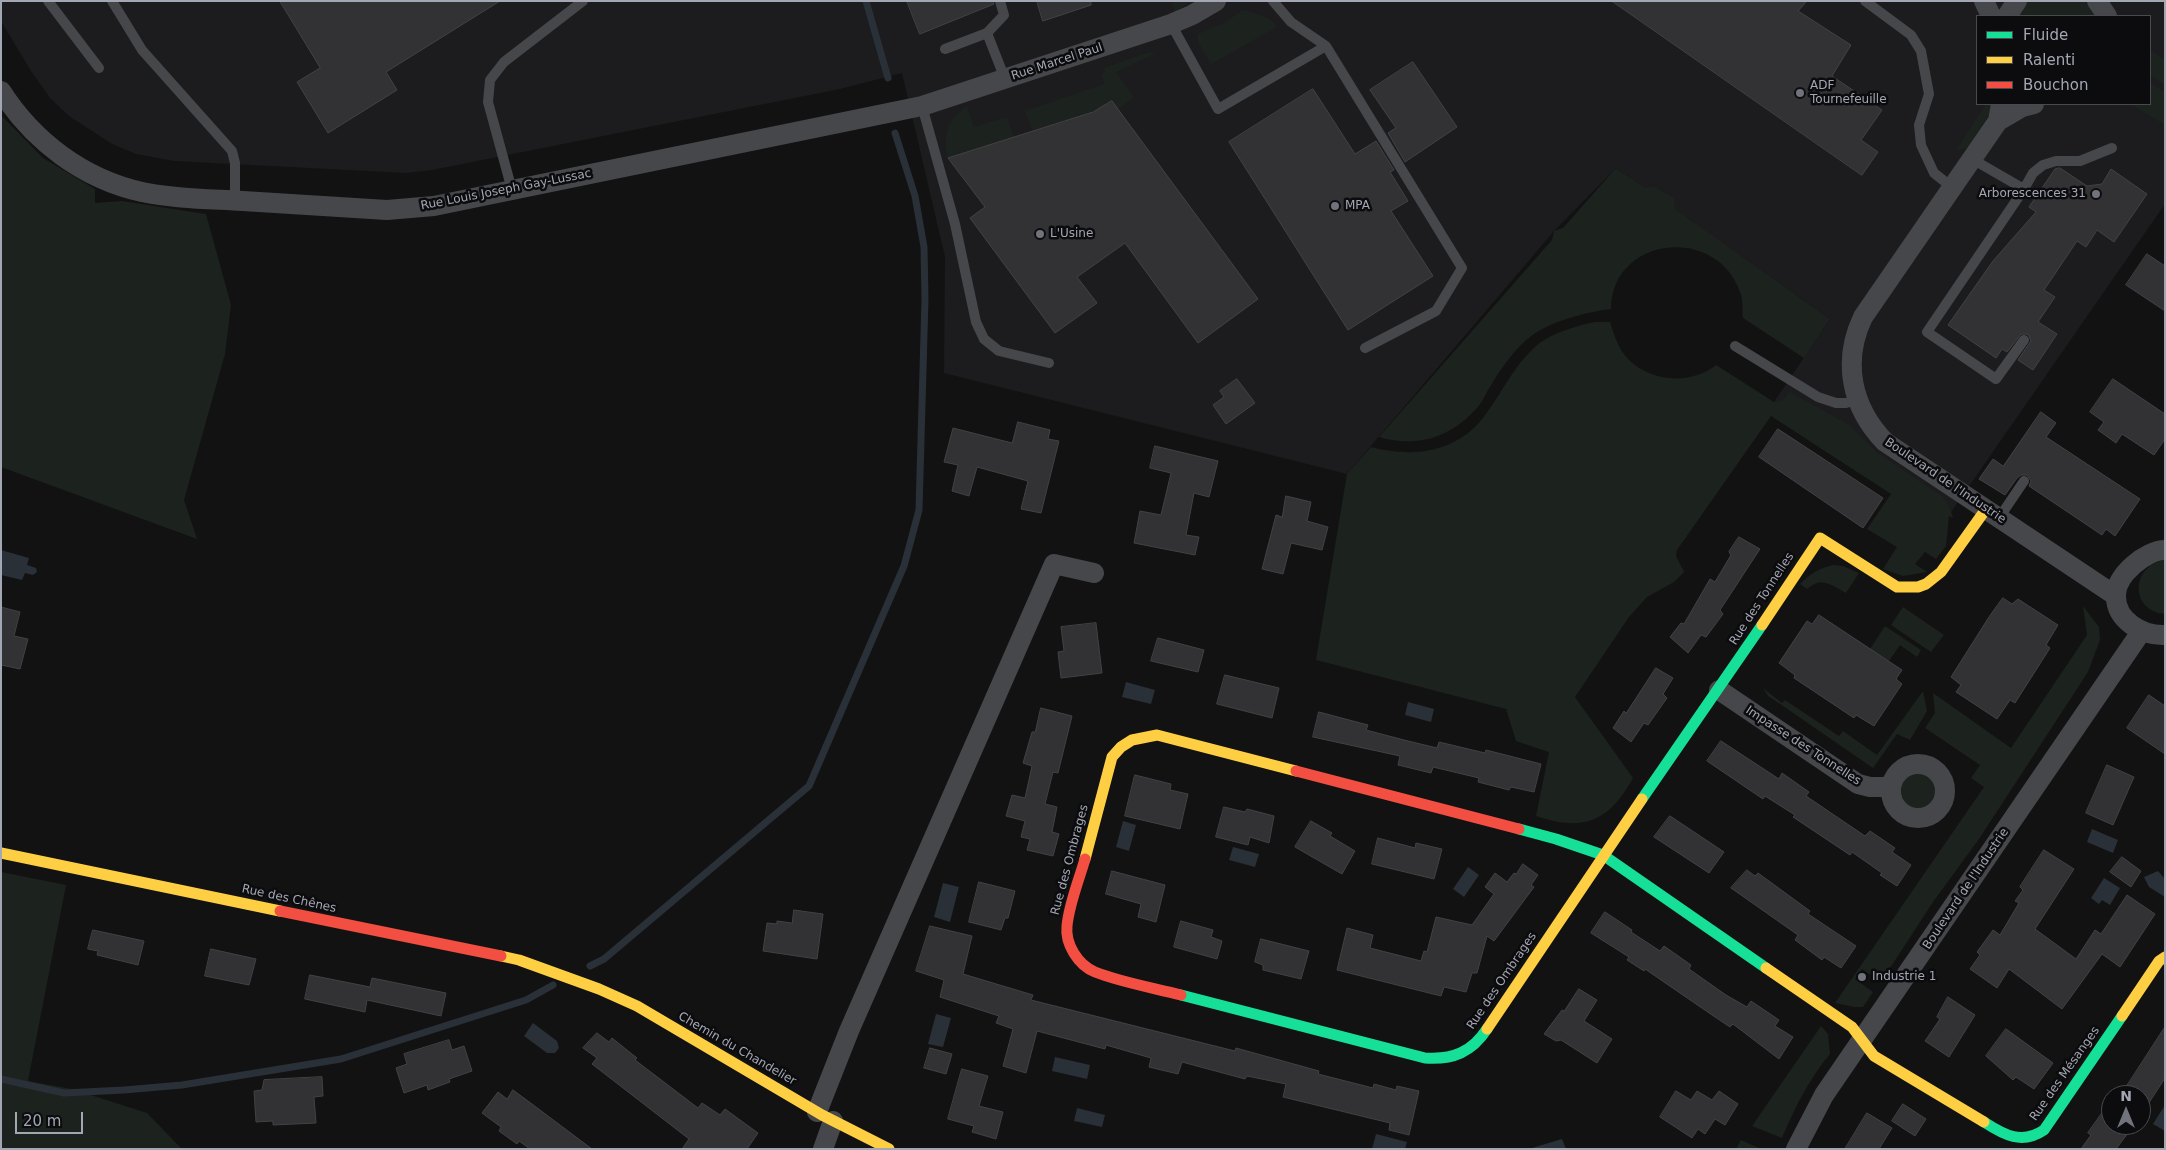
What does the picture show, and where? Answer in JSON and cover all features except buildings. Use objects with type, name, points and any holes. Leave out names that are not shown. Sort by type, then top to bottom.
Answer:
[{"type":"street","name":"Rue Marcel Paul","points":[[893,112],[922,106],[1171,24],[1192,15],[1216,1]]},
{"type":"street","points":[[1984,1],[1991,15]]},
{"type":"street","points":[[2008,15],[2017,1]]},
{"type":"street","name":"Rue Louis Joseph Gay-Lussac","points":[[1,91],[20,117],[51,148],[92,174],[125,188],[144,192],[235,200],[387,210],[434,206],[893,112]]},
{"type":"street","name":"Boulevard de l'Industrie","points":[[2030,105],[2000,113],[1953,188],[1863,316],[1851,352],[1850,366],[1857,400],[1868,421],[1885,442],[2116,596]]},
{"type":"street","name":"Rue des Tonnelles","points":[[1603,855],[1719,690],[1820,538],[1897,587],[1912,589],[1926,584],[1938,576],[1992,513]]},
{"type":"street","points":[[2165,550],[2148,553],[2138,561],[2117,587],[2116,596],[2121,612],[2129,624],[2141,632],[2165,636]]},
{"type":"street","points":[[823,1149],[825,1116],[850,1031],[1054,564],[1094,573]]},
{"type":"street","name":"Boulevard de l'Industrie","points":[[1796,1149],[1824,1095],[2141,632]]},
{"type":"street","name":"Impasse des Tonnelles","points":[[1719,690],[1858,784],[1870,787],[1891,787]]},
{"type":"street","name":"Rue des Ombrages","points":[[1603,855],[1480,1039],[1461,1054],[1442,1060],[1426,1058],[1094,972],[1074,954],[1067,939],[1067,924],[1112,757],[1127,742],[1149,735],[1157,735],[1556,838],[1603,855],[1852,1027],[1863,1039]]},
{"type":"street","name":"Rue des Chênes","points":[[1,853],[520,960],[570,978]]},
{"type":"street","name":"Rue des Mésanges","points":[[1863,1039],[1870,1053],[2004,1135],[2014,1138],[2030,1137],[2044,1130],[2159,961],[2165,956]]},
{"type":"street","name":"Chemin du Chandelier","points":[[570,978],[637,1006],[825,1116],[889,1149]]},
{"type":"lane","points":[[48,1],[98,68]]},
{"type":"lane","points":[[112,1],[142,50],[232,151],[235,163],[235,200]]},
{"type":"lane","points":[[512,190],[488,102],[490,80],[504,62],[583,1]]},
{"type":"lane","points":[[945,49],[987,33],[1004,15],[1000,1]]},
{"type":"lane","points":[[1273,1],[1291,22],[1326,46],[1462,268],[1436,310],[1365,348]]},
{"type":"lane","points":[[1865,1],[1910,35],[1921,51],[1926,67],[1929,94],[1919,125],[1921,145],[1934,173],[1953,188]]},
{"type":"lane","points":[[1171,24],[1218,109],[1326,46]]},
{"type":"lane","points":[[987,33],[1004,79]]},
{"type":"lane","points":[[922,106],[955,224],[976,322],[984,339],[998,351],[1049,363]]},
{"type":"lane","points":[[2024,340],[1996,379],[1927,332],[2033,173],[2043,165],[2056,162],[2080,161],[2112,148]]},
{"type":"lane","points":[[1972,159],[2024,189]]},
{"type":"lane","points":[[1735,346],[1818,397],[1836,403],[1857,400]]},
{"type":"lane","points":[[1992,513],[2024,481]]},
{"type":"shaded area","points":[[1,1],[2165,1],[2165,204],[1949,515],[1774,402],[1830,319],[1616,168],[1554,231],[1347,474],[944,373],[945,257],[902,73],[840,89],[432,170],[406,173],[174,161],[136,154],[112,144],[69,116],[50,98],[31,71],[1,21]]},
{"type":"shaded area","points":[[1190,1],[1175,12],[1172,3]]},
{"type":"shaded area","points":[[2028,1],[2084,1],[2096,15],[2016,15]]},
{"type":"shaded area","points":[[1242,10],[1266,18],[1277,27],[1211,64],[1198,42],[1198,34],[1226,22]]},
{"type":"shaded area","points":[[2151,51],[2165,60],[2165,85],[2151,76]]},
{"type":"shaded area","points":[[1149,52],[1155,54],[1116,72],[1134,97],[1104,120],[1097,110],[1033,131],[1025,111],[1104,84],[1101,74],[1105,73],[1104,68]]},
{"type":"shaded area","points":[[2151,84],[2165,92],[2165,125],[2132,105],[2151,105]]},
{"type":"shaded area","points":[[1985,105],[1994,105],[1967,148],[1956,150]]},
{"type":"shaded area","points":[[967,106],[974,127],[1007,117],[1014,137],[948,158],[946,135],[948,129],[955,116]]},
{"type":"shaded area","points":[[1,115],[43,158],[95,189],[95,203],[122,201],[206,214],[231,305],[225,354],[184,500],[197,539],[1,467]]},
{"type":"shaded area","points":[[1616,168],[1645,188],[1654,187],[1674,198],[1675,209],[1830,319],[1804,358],[1743,318],[1741,295],[1729,272],[1711,257],[1690,249],[1668,248],[1646,254],[1628,266],[1616,284],[1611,309],[1592,312],[1561,321],[1534,334],[1514,352],[1478,407],[1455,427],[1444,434],[1419,441],[1393,440],[1379,437],[1552,240],[1554,231],[1563,228]]},
{"type":"shaded area","points":[[1595,322],[1610,322],[1617,342],[1625,356],[1638,367],[1660,377],[1684,378],[1695,376],[1716,365],[1774,402],[1782,401],[1790,392],[1849,425],[1875,451],[1943,497],[1950,508],[1953,518],[1949,516],[1946,546],[1936,559],[1925,552],[1915,564],[1927,572],[1903,576],[1883,569],[1897,547],[1867,529],[1891,494],[1771,416],[1677,550],[1676,556],[1684,572],[1674,582],[1647,597],[1629,617],[1575,697],[1633,778],[1624,793],[1604,814],[1593,820],[1581,823],[1568,823],[1536,816],[1549,752],[1516,741],[1506,709],[1316,660],[1347,474],[1371,447],[1402,452],[1417,452],[1432,450],[1459,439],[1472,430],[1483,418],[1516,368],[1541,342],[1560,332]]},
{"type":"shaded area","points":[[1,550],[29,558],[27,565],[36,568],[37,572],[33,575],[25,573],[22,580],[1,575]]},
{"type":"shaded area","points":[[2165,560],[2165,614],[2154,611],[2145,605],[2140,597],[2139,588],[2140,579],[2145,571],[2154,564]]},
{"type":"shaded area","points":[[1834,565],[1843,566],[1859,573],[1846,593],[1822,582],[1812,585],[1807,589],[1800,584],[1816,571]]},
{"type":"shaded area","points":[[2083,606],[2099,627],[2100,640],[2088,672],[1979,839],[1933,902],[1881,982],[1862,969],[1855,979],[1873,992],[1863,1007],[1835,1003],[1984,787],[1971,778],[1980,765],[1925,728],[1935,713],[1933,693],[2011,748],[2087,635]]},
{"type":"shaded area","points":[[1903,607],[1944,635],[1931,652],[1891,625]]},
{"type":"shaded area","points":[[1885,626],[1921,650],[1917,657],[1900,645],[1889,661],[1870,649]]},
{"type":"shaded area","points":[[1126,682],[1155,690],[1151,704],[1122,697]]},
{"type":"shaded area","points":[[1763,688],[1782,703],[1785,700],[1839,736],[1843,731],[1877,755],[1923,691],[1927,711],[1910,740],[1897,734],[1873,768],[1768,696]]},
{"type":"shaded area","points":[[1408,702],[1434,709],[1431,722],[1405,715]]},
{"type":"shaded area","points":[[1919,773],[1926,774],[1932,778],[1936,784],[1936,798],[1932,804],[1926,808],[1919,809],[1912,808],[1906,804],[1902,798],[1901,791],[1902,784],[1906,778],[1912,774]]},
{"type":"shaded area","points":[[1123,821],[1136,825],[1129,851],[1116,847]]},
{"type":"shaded area","points":[[2092,829],[2118,840],[2113,853],[2087,842]]},
{"type":"shaded area","points":[[1233,847],[1259,854],[1255,867],[1229,860]]},
{"type":"shaded area","points":[[1468,867],[1479,875],[1464,897],[1453,889]]},
{"type":"shaded area","points":[[2158,871],[2165,879],[2165,897],[2149,887],[2144,877]]},
{"type":"shaded area","points":[[1,872],[66,885],[28,1081],[72,1089],[147,1113],[182,1149],[1,1149]]},
{"type":"shaded area","points":[[2104,878],[2120,888],[2110,905],[2102,900],[2099,904],[2091,898]]},
{"type":"shaded area","points":[[943,883],[959,887],[950,922],[934,917]]},
{"type":"shaded area","points":[[936,1014],[951,1018],[943,1047],[928,1044]]},
{"type":"shaded area","points":[[533,1023],[557,1041],[559,1048],[555,1053],[547,1053],[524,1036]]},
{"type":"shaded area","points":[[1821,1026],[1828,1034],[1830,1054],[1803,1094],[1782,1138],[1752,1126]]},
{"type":"shaded area","points":[[1055,1057],[1090,1065],[1087,1079],[1052,1071]]},
{"type":"shaded area","points":[[2165,1105],[2165,1131],[2153,1124]]},
{"type":"shaded area","points":[[1077,1108],[1105,1115],[1102,1127],[1074,1121]]},
{"type":"shaded area","points":[[1376,1134],[1407,1142],[1405,1149],[1372,1149]]},
{"type":"shaded area","points":[[1562,1139],[1566,1149],[1532,1149],[1532,1148]]},
{"type":"shaded area","points":[[1741,1140],[1761,1149],[1736,1149]]},
{"type":"waterway","points":[[866,1],[888,78]]},
{"type":"waterway","points":[[590,966],[604,959],[809,786],[904,566],[919,510],[925,299],[924,247],[915,196],[895,133]]},
{"type":"waterway","points":[[1,1079],[64,1093],[124,1090],[182,1085],[341,1059],[526,1000],[553,985]]},
{"type":"traffic: fast","points":[[1642,799],[1762,625]]},
{"type":"traffic: fast","points":[[1519,829],[1603,855],[1766,968]]},
{"type":"traffic: fast","points":[[1181,995],[1425,1058],[1444,1058],[1461,1053],[1475,1044],[1487,1029]]},
{"type":"traffic: fast","points":[[1984,1122],[1999,1131],[2013,1136],[2028,1137],[2044,1130],[2122,1016]]},
{"type":"traffic: slow","points":[[1762,625],[1820,538],[1897,587],[1918,587],[1926,584],[1941,572],[1986,509]]},
{"type":"traffic: slow","points":[[1085,859],[1112,757],[1121,747],[1132,740],[1157,735],[1296,771]]},
{"type":"traffic: slow","points":[[1487,1029],[1642,799]]},
{"type":"traffic: slow","points":[[1,853],[280,911]]},
{"type":"traffic: slow","points":[[501,956],[519,960],[599,989],[637,1006],[822,1115],[889,1149]]},
{"type":"traffic: slow","points":[[2122,1016],[2159,961],[2165,957]]},
{"type":"traffic: slow","points":[[1766,968],[1852,1027],[1874,1056],[1984,1122]]},
{"type":"traffic: jam","points":[[1296,771],[1519,829]]},
{"type":"traffic: jam","points":[[1085,859],[1072,901],[1067,926],[1070,947],[1078,959],[1089,969],[1105,976],[1181,995]]},
{"type":"traffic: jam","points":[[280,911],[501,956]]},
{"type":"place","name":"ADF Tournefeuille","points":[[1800,93]]},
{"type":"place","name":"Arborescences 31","points":[[2096,194]]},
{"type":"place","name":"MPA","points":[[1335,206]]},
{"type":"place","name":"L'Usine","points":[[1040,234]]},
{"type":"place","name":"Industrie 1","points":[[1862,977]]}]
